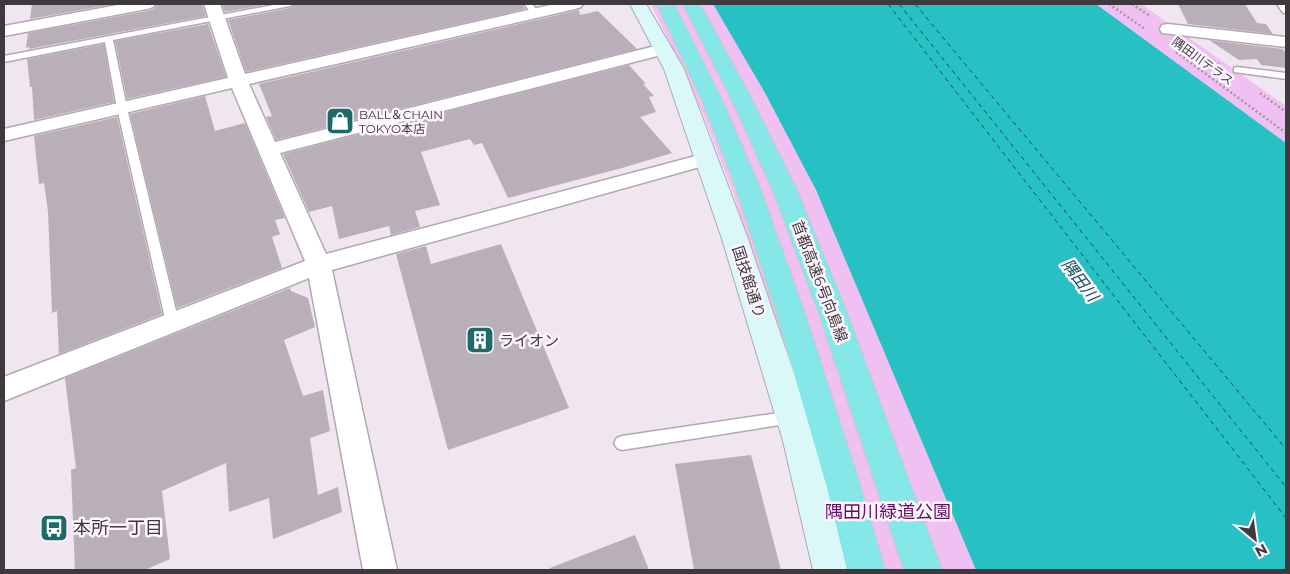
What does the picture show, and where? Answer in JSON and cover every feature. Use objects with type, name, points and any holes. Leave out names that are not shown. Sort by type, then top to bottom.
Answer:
[{"type":"highway","points":[[665,4],[712,100],[748,188],[790,311],[844,488],[866,570]]},
{"type":"highway","name":"首都高速6号向島線","points":[[691,4],[740,96],[784,186],[831,308],[923,570]]},
{"type":"street","points":[[4,31],[147,4]]},
{"type":"street","points":[[4,135],[238,81],[532,8],[575,4]]},
{"type":"street","name":"国技館通り","points":[[638,4],[674,69],[707,159],[792,417],[832,570]]},
{"type":"street","points":[[215,11],[238,81],[318,266],[380,570]]},
{"type":"street","points":[[1168,29],[1286,42]]},
{"type":"street","points":[[268,150],[663,50]]},
{"type":"street","points":[[4,389],[318,266],[707,159]]},
{"type":"lane","points":[[4,60],[109,39],[215,11],[290,4]]},
{"type":"lane","points":[[1281,4],[1286,11]]},
{"type":"lane","points":[[109,39],[122,108],[172,323]]},
{"type":"lane","points":[[1237,70],[1286,76]]},
{"type":"lane","points":[[622,443],[792,417]]},
{"type":"path","points":[[1110,4],[1150,33]]},
{"type":"path","name":"隅田川テラス","points":[[1174,51],[1286,133]]},
{"type":"green space","name":"隅田川緑道公園","points":[[651,4],[713,4],[760,84],[790,138],[830,222],[976,570],[843,570],[805,419],[733,193],[702,112]]},
{"type":"green space","points":[[1096,4],[1141,4],[1286,106],[1286,143]]},
{"type":"water","name":"隅田川","points":[[713,4],[1096,4],[1286,143],[1286,570],[976,570],[816,190],[765,93]]},
{"type":"building","points":[[32,4],[114,4],[30,19]]},
{"type":"building","points":[[157,4],[202,4],[206,16],[29,49],[29,47],[26,48],[28,33],[147,11],[154,9]]},
{"type":"building","points":[[222,4],[270,4],[225,12]]},
{"type":"building","points":[[296,4],[522,4],[525,9],[246,72],[228,20],[290,8]]},
{"type":"building","points":[[1178,4],[1245,4],[1257,23],[1266,24],[1273,34],[1188,24]]},
{"type":"building","points":[[579,10],[580,15],[598,11],[637,49],[276,140],[266,117],[272,116],[259,84]]},
{"type":"building","points":[[208,24],[226,77],[127,99],[115,41]]},
{"type":"building","points":[[1209,40],[1283,49],[1286,54],[1286,68],[1261,65],[1257,59],[1239,60]]},
{"type":"building","points":[[104,44],[114,102],[34,120],[32,87],[30,87],[27,59]]},
{"type":"building","points":[[629,65],[654,96],[649,97],[656,112],[640,117],[672,153],[508,198],[482,143],[474,145],[470,139],[421,152],[440,205],[415,211],[420,227],[391,235],[389,226],[339,239],[332,206],[309,212],[283,154]]},
{"type":"building","points":[[205,96],[215,131],[245,123],[285,218],[275,220],[280,234],[272,237],[282,268],[177,308],[130,114]]},
{"type":"building","points":[[117,117],[162,314],[59,354],[57,311],[52,313],[48,212],[44,183],[39,184],[34,136]]},
{"type":"building","name":"ライオン","points":[[501,244],[569,408],[448,450],[396,254],[426,246],[431,264]]},
{"type":"building","points":[[290,288],[291,291],[308,298],[315,327],[284,340],[303,396],[323,390],[330,431],[310,438],[318,495],[338,487],[342,512],[273,539],[269,498],[229,512],[226,463],[162,491],[170,559],[145,570],[75,570],[71,470],[76,468],[65,378]]},
{"type":"building","points":[[751,455],[781,570],[694,570],[675,464]]},
{"type":"building","points":[[635,535],[649,570],[550,570],[550,568]]},
{"type":"ferry route","points":[[888,4],[1286,518]]},
{"type":"ferry route","points":[[899,4],[1286,487]]},
{"type":"ferry route","points":[[915,4],[1286,449]]},
{"type":"place","name":"BALL＆CHAIN TOKYO本店","points":[[340,121]]},
{"type":"place","name":"ライオン","points":[[480,340]]},
{"type":"place","name":"本所一丁目","points":[[54,528]]}]
